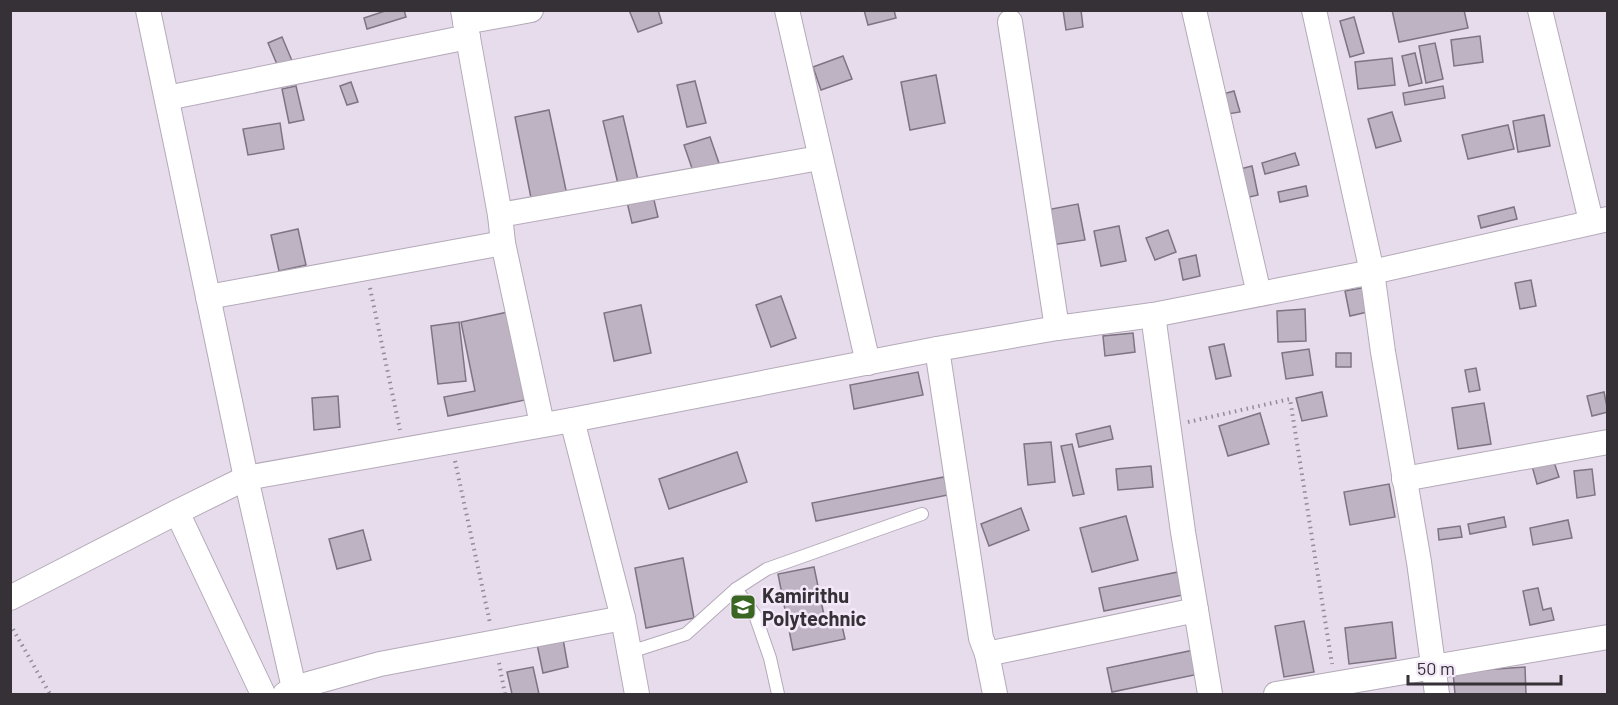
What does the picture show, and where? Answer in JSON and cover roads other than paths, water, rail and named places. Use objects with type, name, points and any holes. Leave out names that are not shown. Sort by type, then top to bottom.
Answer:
[{"type":"street","points":[[148,10],[289,691],[380,664],[623,618]]},
{"type":"street","points":[[167,98],[465,23],[531,10]]},
{"type":"street","points":[[787,10],[819,158],[868,363]]},
{"type":"street","points":[[1194,10],[1259,294]]},
{"type":"street","points":[[1314,10],[1372,272],[1419,562],[1437,694]]},
{"type":"street","points":[[10,598],[246,478],[572,420],[1057,328],[1154,315],[1372,272],[1599,220],[1540,10]]},
{"type":"street","points":[[1010,22],[1057,328]]},
{"type":"street","points":[[465,23],[500,214],[503,243],[542,424]]},
{"type":"street","points":[[500,214],[819,158]]},
{"type":"street","points":[[208,297],[503,243]]},
{"type":"street","points":[[1154,315],[1210,694]]},
{"type":"street","points":[[937,350],[981,638],[987,654],[995,694]]},
{"type":"street","points":[[572,420],[623,618],[637,694]]},
{"type":"street","points":[[1404,479],[1608,442]]},
{"type":"street","points":[[177,512],[263,694]]},
{"type":"street","points":[[987,654],[1196,610]]},
{"type":"street","points":[[1276,694],[1608,637]]},
{"type":"lane","points":[[630,652],[686,634],[736,589],[766,569],[921,514]]},
{"type":"lane","points":[[736,589],[755,615],[770,658],[778,694]]},
{"type":"place","name":"Kamirithu Polytechnic","points":[[743,607]]}]
